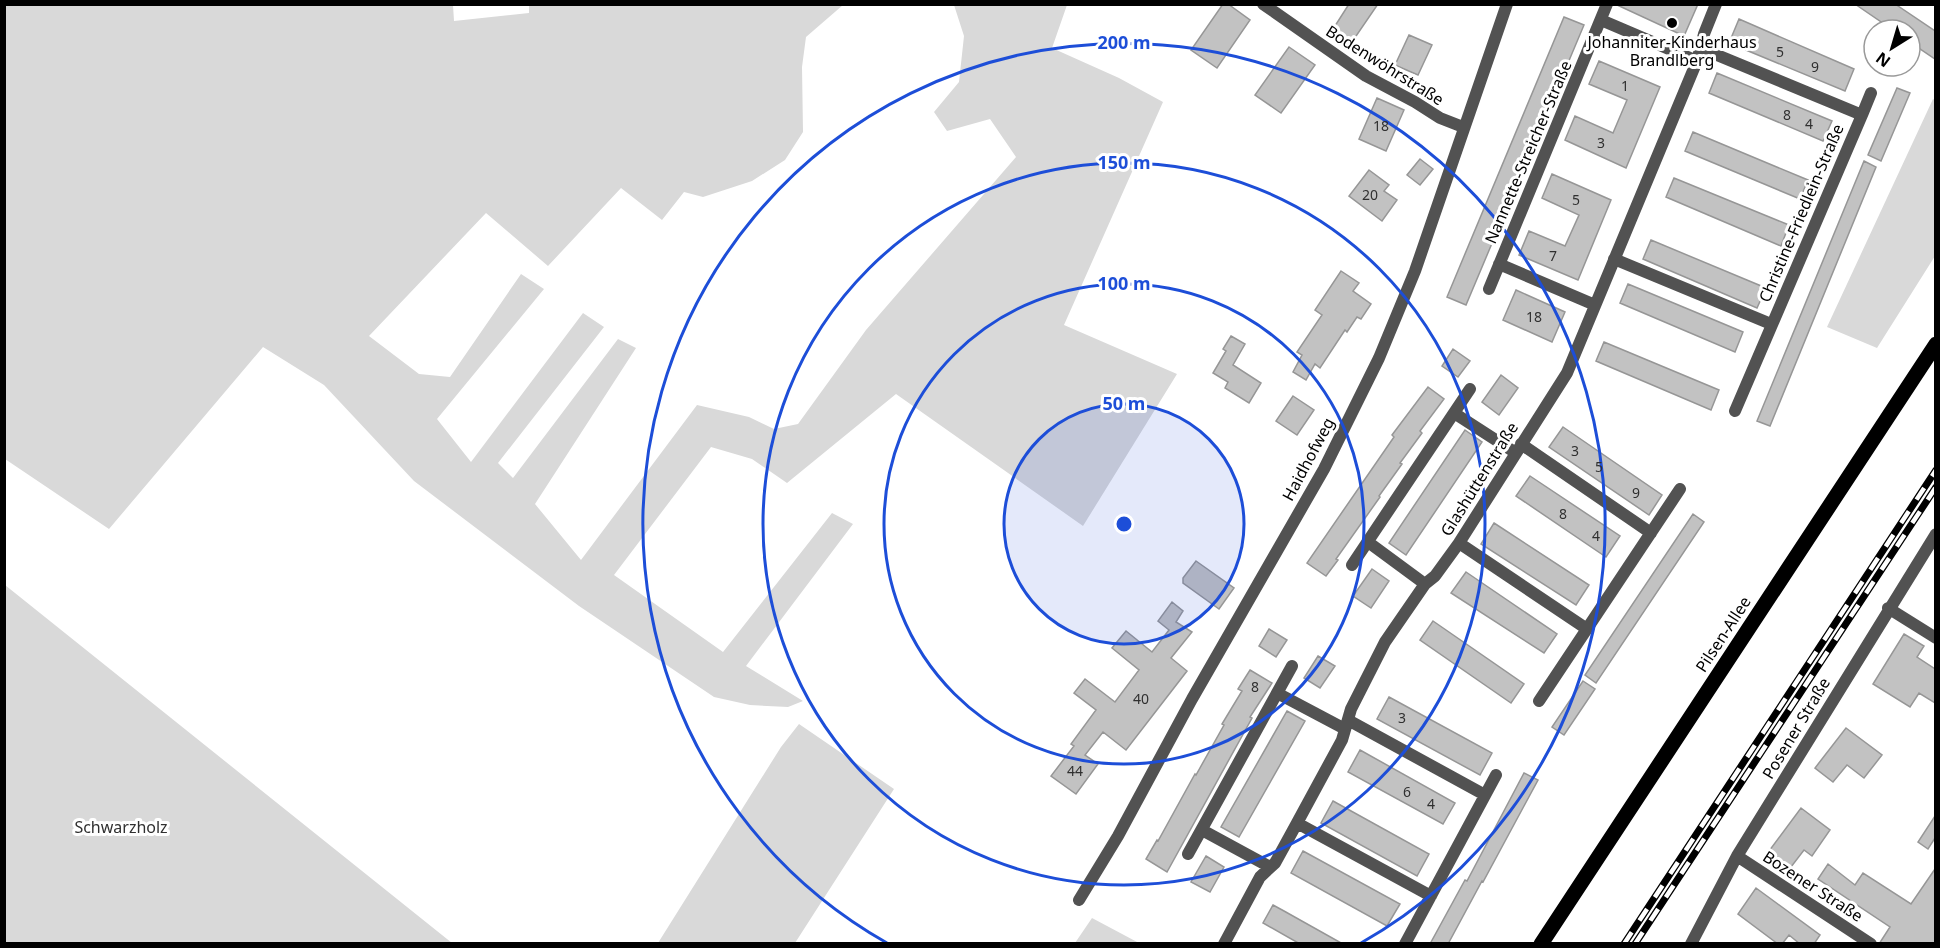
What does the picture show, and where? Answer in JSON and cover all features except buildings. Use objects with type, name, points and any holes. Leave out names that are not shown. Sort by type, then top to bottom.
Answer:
[{"type":"main road","name":"Pilsen-Allee","points":[[1541,944],[1935,344]]},
{"type":"street","name":"Bodenwöhrstraße","points":[[1263,4],[1366,76],[1440,118],[1463,127]]},
{"type":"street","name":"Haidhofweg","points":[[1079,900],[1118,836],[1192,699],[1323,469],[1379,358],[1415,271],[1507,4]]},
{"type":"street","name":"Nannette-Streicher-Straße","points":[[1489,289],[1607,4]]},
{"type":"street","name":"Glashüttenstraße","points":[[1224,944],[1260,876],[1275,863],[1342,740],[1346,725],[1381,650],[1425,584],[1436,576],[1567,373],[1697,61],[1716,4]]},
{"type":"street","points":[[1601,20],[1697,61]]},
{"type":"street","name":"Christine-Friedlein-Straße","points":[[1700,48],[1862,115]]},
{"type":"street","name":"Christine-Friedlein-Straße","points":[[1735,411],[1871,93]]},
{"type":"street","name":"Christine-Friedlein-Straße","points":[[1614,259],[1771,324]]},
{"type":"street","name":"Nannette-Streicher-Straße","points":[[1499,264],[1595,305]]},
{"type":"street","points":[[1352,566],[1470,389]]},
{"type":"street","points":[[1454,413],[1519,448],[1651,533]]},
{"type":"street","points":[[1539,701],[1680,489]]},
{"type":"street","name":"Posener Straße","points":[[1691,944],[1737,856],[1935,534]]},
{"type":"street","points":[[1368,542],[1425,584]]},
{"type":"street","points":[[1458,543],[1587,629]]},
{"type":"street","points":[[1888,608],[1935,638]]},
{"type":"street","points":[[1188,854],[1292,666]]},
{"type":"street","points":[[1277,693],[1485,795]]},
{"type":"street","points":[[1405,944],[1496,775]]},
{"type":"street","points":[[1297,824],[1431,896]]},
{"type":"street","points":[[1202,830],[1270,867]]},
{"type":"street","name":"Bozener Straße","points":[[1737,856],[1871,944]]},
{"type":"green space","points":[[529,4],[843,5],[806,37],[802,67],[803,132],[785,160],[752,181],[703,197],[684,192],[662,220],[621,188],[548,266],[486,213],[369,336],[419,374],[450,377],[521,274],[544,289],[437,419],[471,462],[583,313],[604,327],[498,463],[513,478],[618,339],[636,348],[535,504],[581,560],[697,405],[749,417],[774,429],[798,424],[866,330],[1016,157],[990,119],[947,131],[934,112],[959,82],[964,36],[954,5],[1067,5],[1052,48],[1119,78],[1163,102],[1064,325],[1177,374],[1083,526],[896,394],[787,483],[752,459],[711,447],[614,575],[723,652],[832,513],[853,524],[746,666],[803,701],[788,707],[750,705],[714,697],[579,606],[414,481],[324,385],[263,347],[109,529],[5,459],[5,5],[453,5],[454,21],[529,13]]},
{"type":"green space","points":[[1933,99],[1936,101],[1935,256],[1877,348],[1827,327]]},
{"type":"green space","name":"Schwarzholz","points":[[5,585],[452,943],[5,943]]},
{"type":"green space","points":[[799,724],[894,789],[795,943],[658,943],[781,747]]},
{"type":"green space","points":[[1092,918],[1139,943],[1075,943]]},
{"type":"railway","points":[[1624,944],[1936,470]]},
{"type":"railway","points":[[1635,944],[1936,487]]},
{"type":"place","name":"Johanniter-Kinderhaus Brandlberg","points":[[1672,23]]}]
